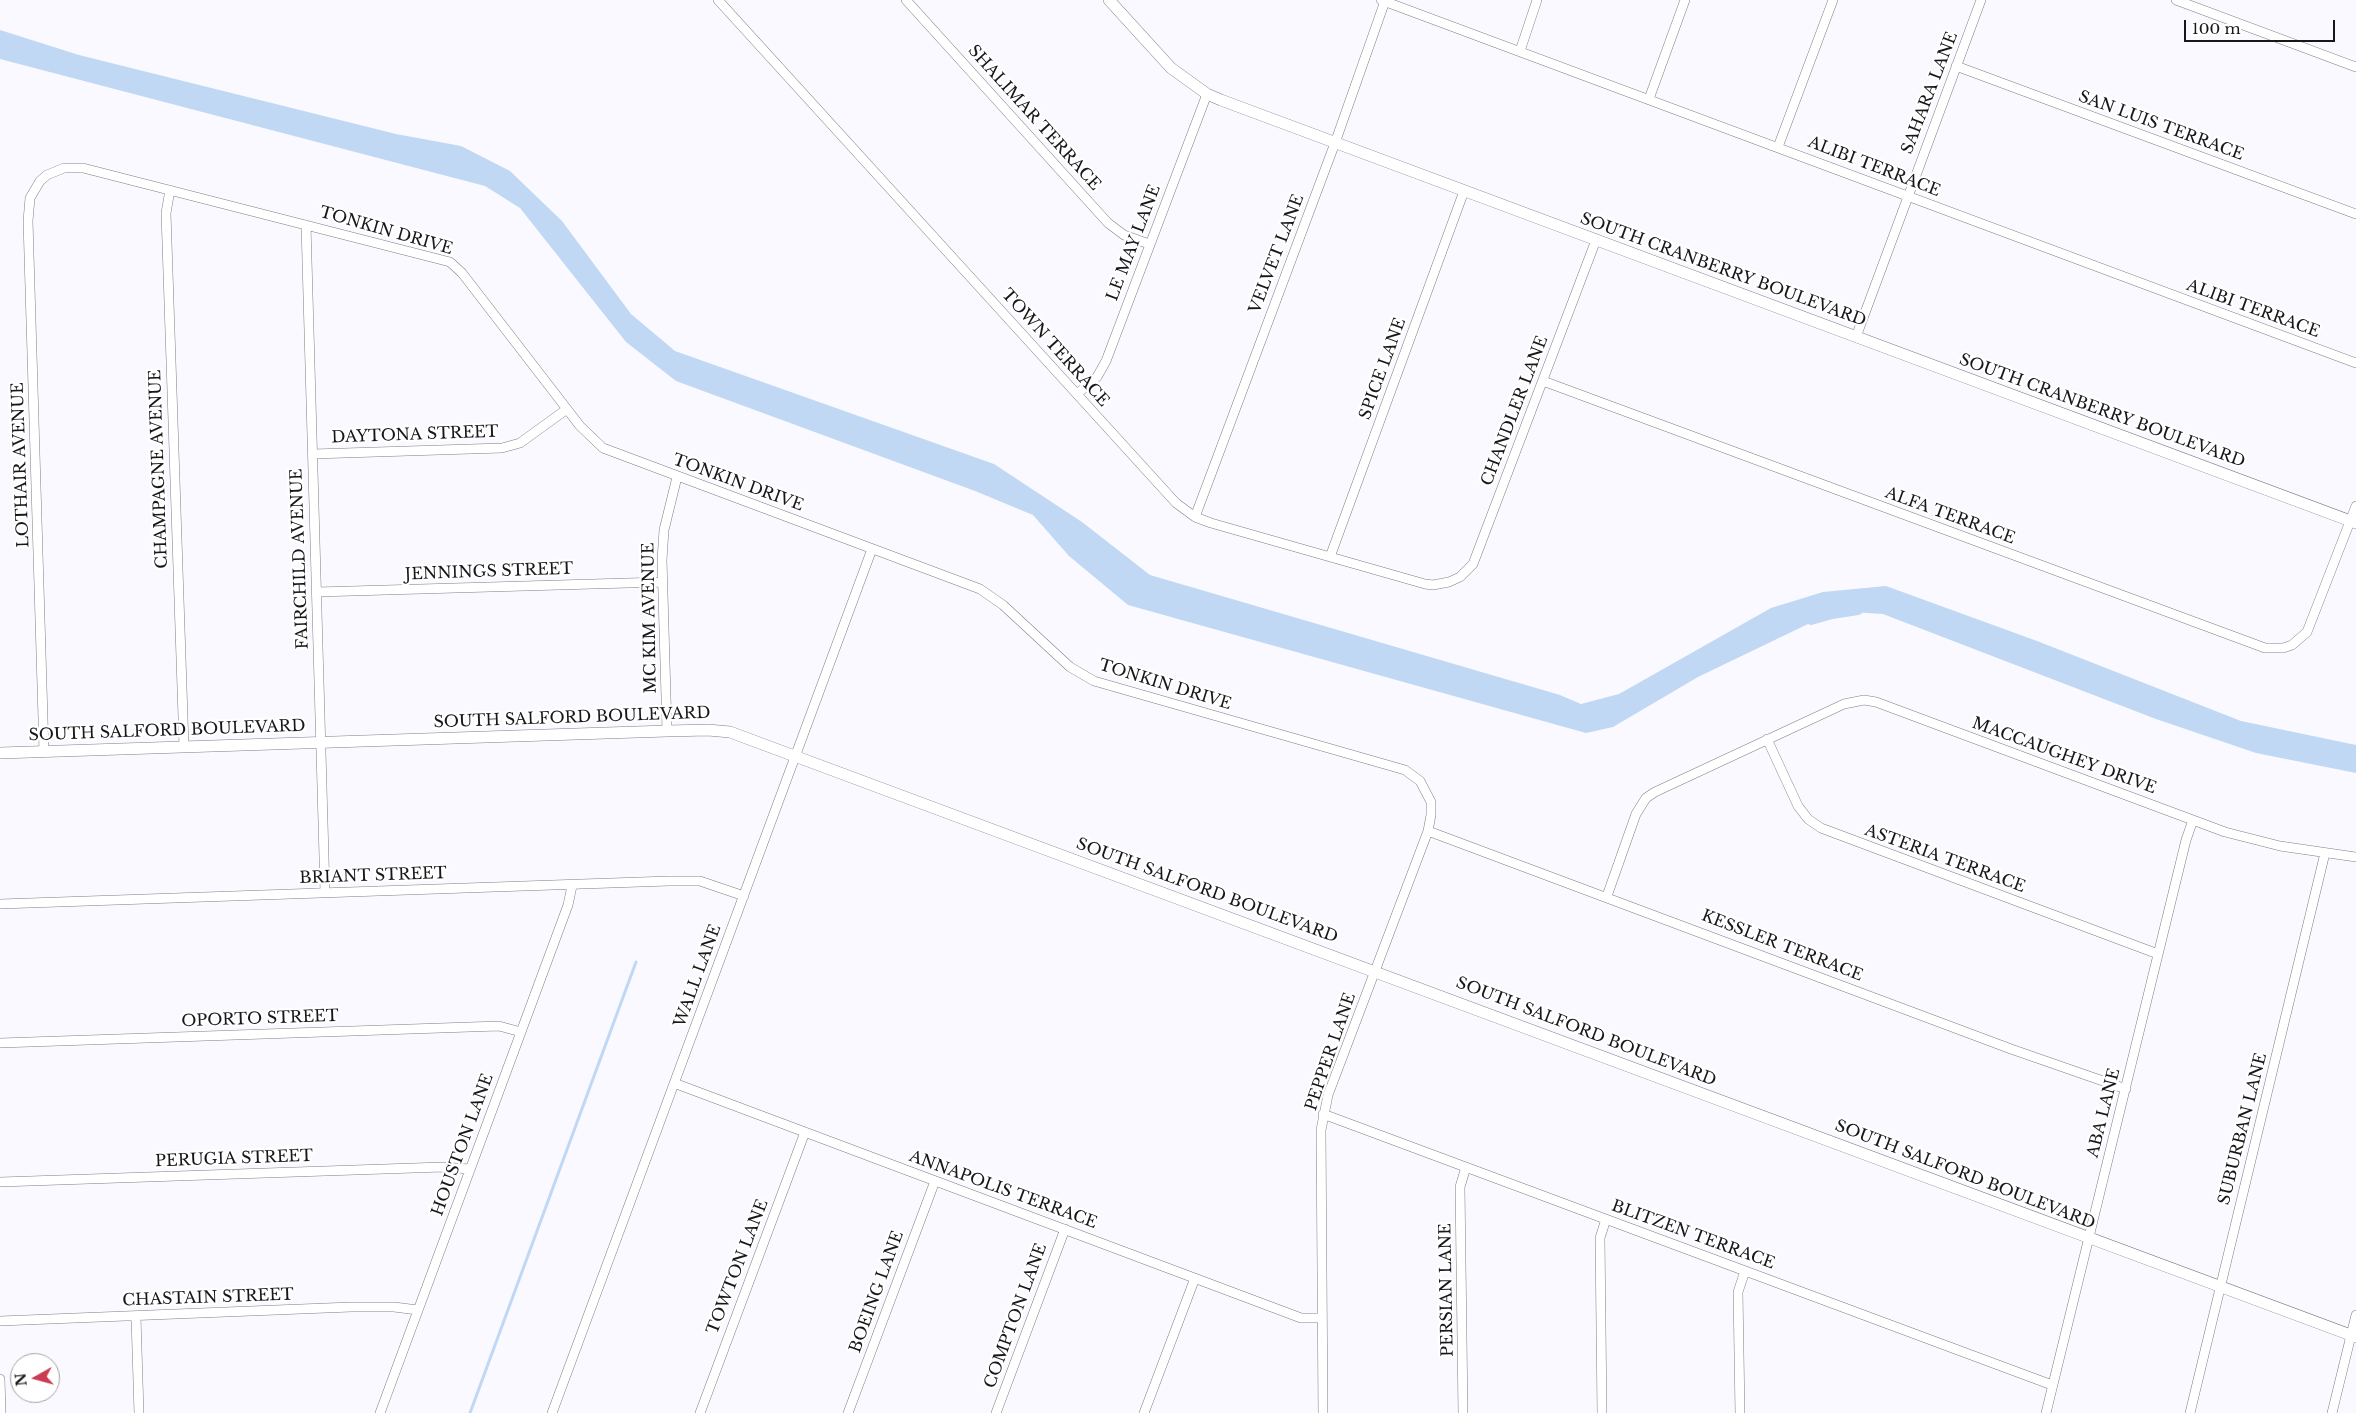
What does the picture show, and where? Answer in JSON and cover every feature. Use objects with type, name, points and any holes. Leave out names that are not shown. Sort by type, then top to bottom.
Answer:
[{"type":"street","name":"TOWN TERRACE","points":[[718,0],[1176,503],[1195,517],[1330,557],[1424,584],[1433,585],[1449,582]]},
{"type":"street","name":"SHALIMAR TERRACE","points":[[906,0],[1108,223],[1124,235],[1149,244]]},
{"type":"street","name":"SOUTH CRANBERRY BOULEVARD","points":[[1109,0],[1171,68],[1207,94],[2353,522]]},
{"type":"street","points":[[1520,51],[1537,0]]},
{"type":"street","points":[[1649,99],[1685,0]]},
{"type":"street","points":[[1778,147],[1833,0]]},
{"type":"street","name":"SAHARA LANE","points":[[1856,337],[1981,0]]},
{"type":"street","points":[[2176,0],[2356,67]]},
{"type":"street","name":"ALIBI TERRACE","points":[[1383,1],[2356,363]]},
{"type":"street","name":"VELVET LANE","points":[[1195,517],[1335,143],[1383,1]]},
{"type":"street","name":"SAN LUIS TERRACE","points":[[1956,66],[2356,214]]},
{"type":"street","name":"LE MAY LANE","points":[[1077,394],[1097,377],[1106,361],[1207,94]]},
{"type":"street","name":"TONKIN DRIVE","points":[[40,181],[56,170],[76,167],[440,258],[455,266],[567,409],[590,437],[603,448],[677,477],[775,511],[988,594],[1070,667],[1094,681],[1405,770],[1420,781],[1427,792],[1432,811],[1428,831]]},
{"type":"street","name":"LOTHAIR AVENUE","points":[[40,181],[30,198],[28,221],[44,752]]},
{"type":"street","name":"CHAMPAGNE AVENUE","points":[[170,190],[166,223],[184,747]]},
{"type":"street","name":"SPICE LANE","points":[[1330,557],[1464,191]]},
{"type":"street","name":"FAIRCHILD AVENUE","points":[[306,225],[325,892]]},
{"type":"street","name":"CHANDLER LANE","points":[[1449,582],[1460,577],[1472,564],[1596,240]]},
{"type":"street","name":"ALFA TERRACE","points":[[1543,381],[2266,648],[2283,648],[2300,640],[2310,626],[2353,522],[2356,506]]},
{"type":"street","name":"DAYTONA STREET","points":[[313,454],[502,448],[520,443],[567,409]]},
{"type":"street","name":"MC KIM AVENUE","points":[[667,731],[662,582],[664,530],[677,477]]},
{"type":"street","name":"WALL LANE","points":[[552,1413],[797,756],[872,549]]},
{"type":"street","name":"JENNINGS STREET","points":[[316,592],[662,582]]},
{"type":"street","name":"MACCAUGHEY DRIVE","points":[[1607,896],[1636,814],[1646,798],[1660,789],[1844,704],[1864,700],[1876,702],[2193,820],[2252,840],[2356,857]]},
{"type":"street","name":"SOUTH SALFORD BOULEVARD","points":[[0,753],[667,731],[708,730],[730,732],[1376,971],[2220,1288],[2354,1336]]},
{"type":"street","name":"ASTERIA TERRACE","points":[[1767,739],[1798,806],[1808,819],[1821,828],[2158,954]]},
{"type":"street","name":"ABA LANE","points":[[2046,1413],[2186,840],[2193,820]]},
{"type":"street","name":"KESSLER TERRACE","points":[[1428,831],[1607,896],[2011,1049],[2126,1089]]},
{"type":"street","name":"PEPPER LANE","points":[[1324,1413],[1320,1143],[1324,1114],[1328,1095],[1428,831]]},
{"type":"street","name":"SUBURBAN LANE","points":[[2190,1413],[2325,853]]},
{"type":"street","name":"BRIANT STREET","points":[[0,904],[700,881],[744,896]]},
{"type":"street","name":"HOUSTON LANE","points":[[380,1413],[568,905],[572,886]]},
{"type":"street","name":"OPORTO STREET","points":[[0,1043],[499,1026],[521,1032]]},
{"type":"street","name":"ANNAPOLIS TERRACE","points":[[674,1083],[1301,1318],[1322,1318]]},
{"type":"street","name":"BLITZEN TERRACE","points":[[1324,1114],[2052,1385]]},
{"type":"street","name":"TOWTON LANE","points":[[700,1413],[805,1132]]},
{"type":"street","name":"PERUGIA STREET","points":[[0,1182],[443,1166],[470,1170]]},
{"type":"street","name":"PERSIAN LANE","points":[[1463,1413],[1460,1187],[1466,1167]]},
{"type":"street","name":"BOEING LANE","points":[[848,1413],[935,1181]]},
{"type":"street","points":[[1602,1413],[1600,1238],[1606,1219]]},
{"type":"street","name":"COMPTON LANE","points":[[996,1413],[1065,1229]]},
{"type":"street","points":[[1740,1413],[1738,1292],[1746,1271]]},
{"type":"street","points":[[1144,1413],[1195,1278]]},
{"type":"street","name":"CHASTAIN STREET","points":[[0,1320],[136,1317],[351,1307],[394,1307],[418,1310]]},
{"type":"street","points":[[2332,1413],[2354,1336],[2356,1314]]},
{"type":"street","points":[[136,1317],[139,1413]]},
{"type":"street","points":[[0,1379],[1,1413]]},
{"type":"water","points":[[0,30],[79,55],[396,134],[461,146],[510,171],[562,221],[631,314],[675,351],[994,464],[1082,522],[1150,575],[1560,695],[1581,704],[1619,694],[1771,608],[1823,592],[1886,586],[2037,641],[2241,721],[2356,745],[2356,773],[2256,753],[2156,719],[1883,614],[1835,611],[1698,677],[1613,727],[1586,733],[1128,605],[1069,556],[1033,515],[975,491],[676,381],[626,342],[520,208],[485,186],[0,59]]},
{"type":"waterway","points":[[1811,620],[1858,610]]},
{"type":"waterway","points":[[470,1413],[636,962]]}]
